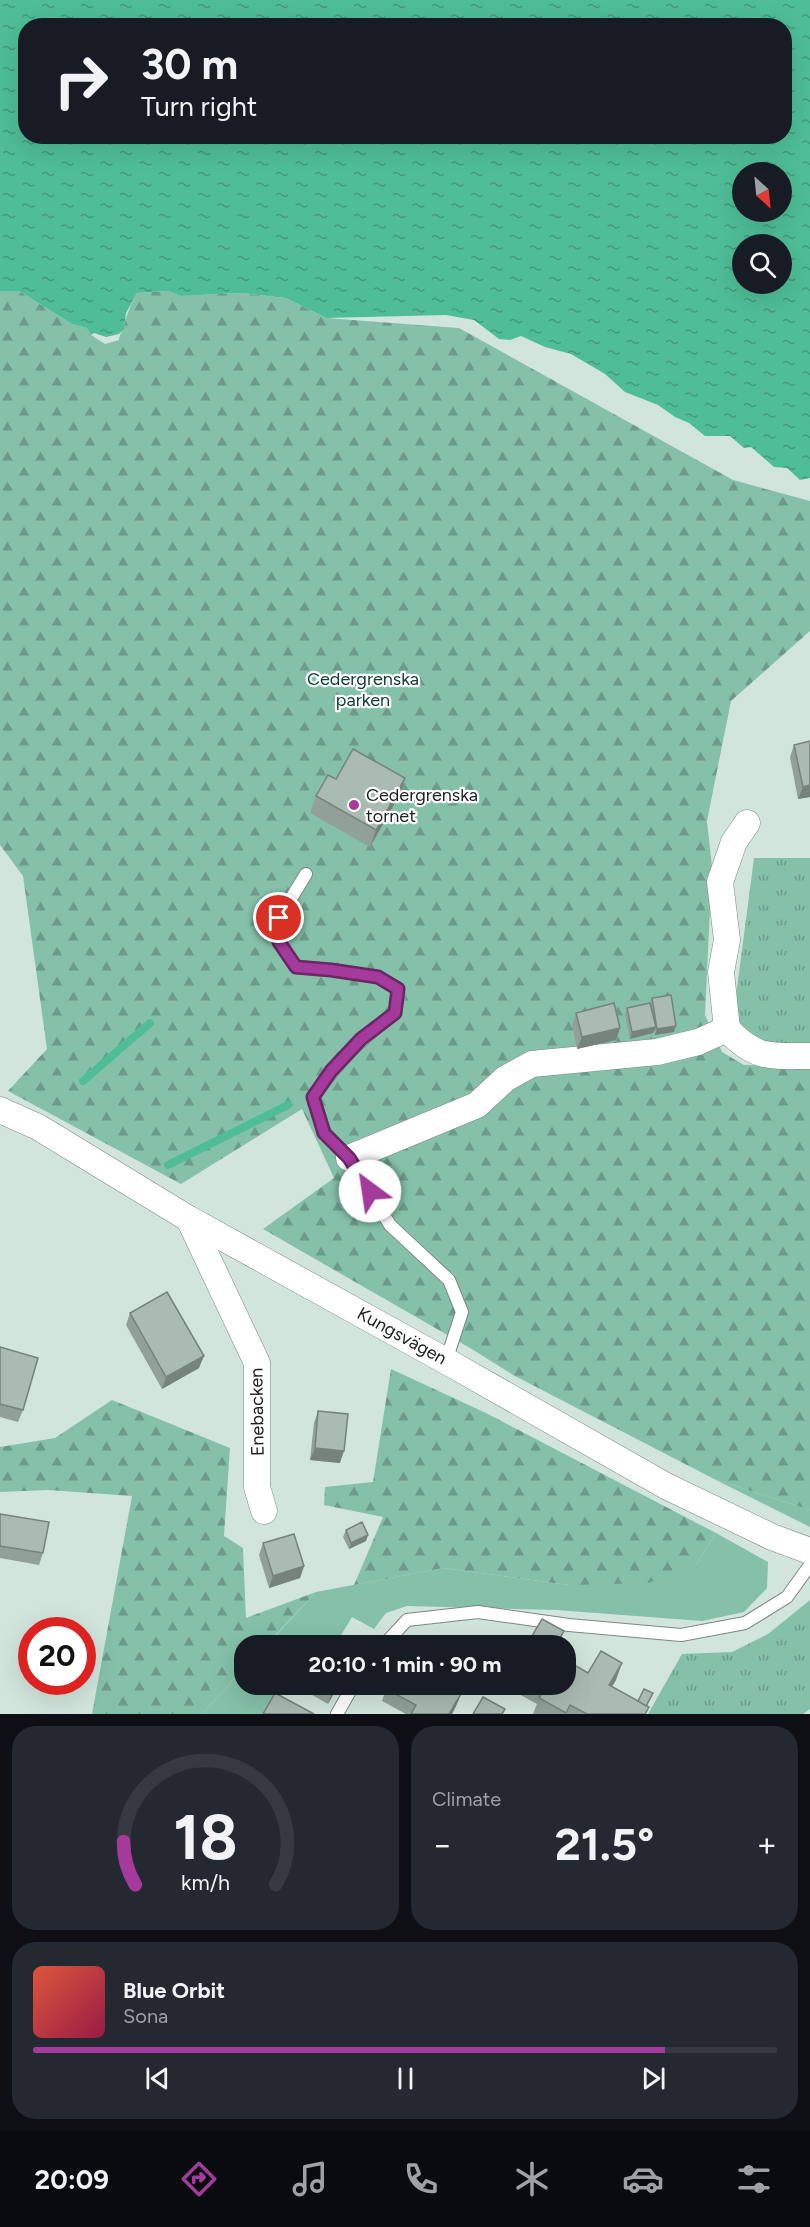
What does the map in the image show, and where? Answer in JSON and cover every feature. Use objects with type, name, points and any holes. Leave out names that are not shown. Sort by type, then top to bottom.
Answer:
[{"type":"street","points":[[747,823],[734,842],[720,882],[727,940],[721,972],[727,1029],[741,1044],[765,1056],[810,1056]]},
{"type":"street","points":[[349,1158],[477,1105],[505,1079],[531,1064],[657,1052],[698,1042],[727,1029]]},
{"type":"street","name":"Kungsvägen","points":[[0,1110],[38,1127],[189,1220],[446,1361],[666,1486],[772,1537],[810,1551]]},
{"type":"street","name":"Enebacken","points":[[189,1220],[257,1363],[257,1487],[264,1511]]},
{"type":"lane","points":[[306,874],[279,918],[279,942],[296,967],[378,977],[398,989],[395,1013],[361,1039],[331,1071],[313,1097],[324,1133],[349,1158],[390,1225],[449,1280],[462,1312],[446,1361]]},
{"type":"lane","points":[[393,1635],[407,1620],[478,1612],[569,1626],[681,1635],[745,1623],[787,1597],[810,1565]]},
{"type":"lane","points":[[337,1714],[348,1695]]},
{"type":"green space","name":"Cedergrenska parken","points":[[0,291],[19,291],[72,324],[88,328],[91,335],[105,344],[119,340],[137,293],[168,291],[181,296],[241,293],[286,298],[326,318],[459,328],[733,480],[810,501],[810,631],[731,701],[707,821],[712,867],[705,1015],[722,1052],[744,1065],[810,1067],[810,1510],[714,1479],[513,1375],[263,1229],[334,1178],[302,1109],[181,1184],[8,1091],[47,1049],[23,876],[0,845]]},
{"type":"green space","points":[[754,858],[810,858],[810,1049],[773,1048],[744,1030],[734,1011]]},
{"type":"green space","points":[[391,1369],[486,1413],[716,1533],[696,1565],[648,1583],[569,1585],[443,1568],[354,1585],[383,1517],[324,1505],[325,1487],[373,1482]]},
{"type":"green space","points":[[112,1400],[230,1448],[224,1536],[243,1548],[246,1618],[316,1592],[275,1635],[234,1635],[234,1679],[202,1714],[92,1714],[132,1496],[48,1490],[0,1492],[0,1447],[55,1438]]},
{"type":"green space","points":[[714,1479],[810,1510],[810,1527]]},
{"type":"green space","points":[[716,1533],[768,1562],[767,1588],[744,1612],[702,1621],[556,1610],[407,1606],[386,1613],[374,1629],[352,1617],[341,1635],[276,1635],[316,1592],[443,1568],[569,1585],[696,1565]]},
{"type":"green space","points":[[810,1600],[810,1709],[803,1714],[648,1714],[682,1654],[732,1652],[768,1634]]},
{"type":"green space","points":[[234,1679],[234,1695],[276,1695],[265,1714],[202,1714]]},
{"type":"water","points":[[0,0],[810,0],[810,478],[800,480],[787,468],[774,467],[751,447],[744,448],[730,436],[705,436],[689,423],[675,417],[658,405],[625,392],[605,374],[571,354],[545,347],[521,336],[510,340],[499,339],[474,320],[446,315],[326,318],[286,298],[241,293],[181,296],[168,291],[137,293],[126,313],[124,329],[119,334],[106,337],[94,333],[91,335],[87,328],[72,324],[19,291],[0,291]]},
{"type":"building","points":[[810,741],[810,785],[803,787],[794,745]]},
{"type":"building","name":"Cedergrenska tornet","points":[[353,749],[405,778],[376,830],[316,796],[328,775],[336,779]]},
{"type":"building","points":[[671,995],[676,1026],[657,1029],[652,998]]},
{"type":"building","points":[[614,1003],[620,1028],[582,1037],[576,1013]]},
{"type":"building","points":[[650,1003],[656,1027],[632,1032],[627,1008]]},
{"type":"building","points":[[167,1292],[204,1356],[166,1377],[130,1313]]},
{"type":"building","points":[[0,1347],[38,1358],[23,1410],[0,1404]]},
{"type":"building","points":[[318,1411],[348,1414],[344,1451],[315,1448]]},
{"type":"building","points":[[0,1514],[49,1522],[43,1553],[0,1546]]},
{"type":"building","points":[[362,1522],[368,1535],[351,1543],[346,1530]]},
{"type":"building","points":[[294,1534],[304,1566],[273,1576],[263,1543]]},
{"type":"building","points":[[542,1619],[564,1631],[562,1635],[533,1635]]},
{"type":"building","points":[[601,1651],[622,1663],[609,1685],[649,1707],[645,1714],[587,1714],[570,1705],[566,1713],[539,1698],[541,1695],[576,1695],[576,1666],[588,1673]]},
{"type":"building","points":[[644,1689],[653,1693],[646,1706],[638,1701]]},
{"type":"building","points":[[274,1695],[279,1695],[314,1714],[263,1714]]},
{"type":"building","points":[[397,1695],[460,1695],[449,1714],[411,1714],[416,1705]]},
{"type":"building","points":[[483,1697],[505,1709],[502,1714],[473,1714]]},
{"type":"waterway","points":[[83,1081],[150,1023]]},
{"type":"waterway","points":[[168,1165],[288,1105]]},
{"type":"place","name":"Cedergrenska tornet","points":[[354,805]]},
{"type":"route","points":[[279,918],[279,942],[296,967],[378,977],[398,989],[395,1013],[361,1039],[331,1071],[313,1097],[324,1133],[349,1158],[370,1191]]}]
